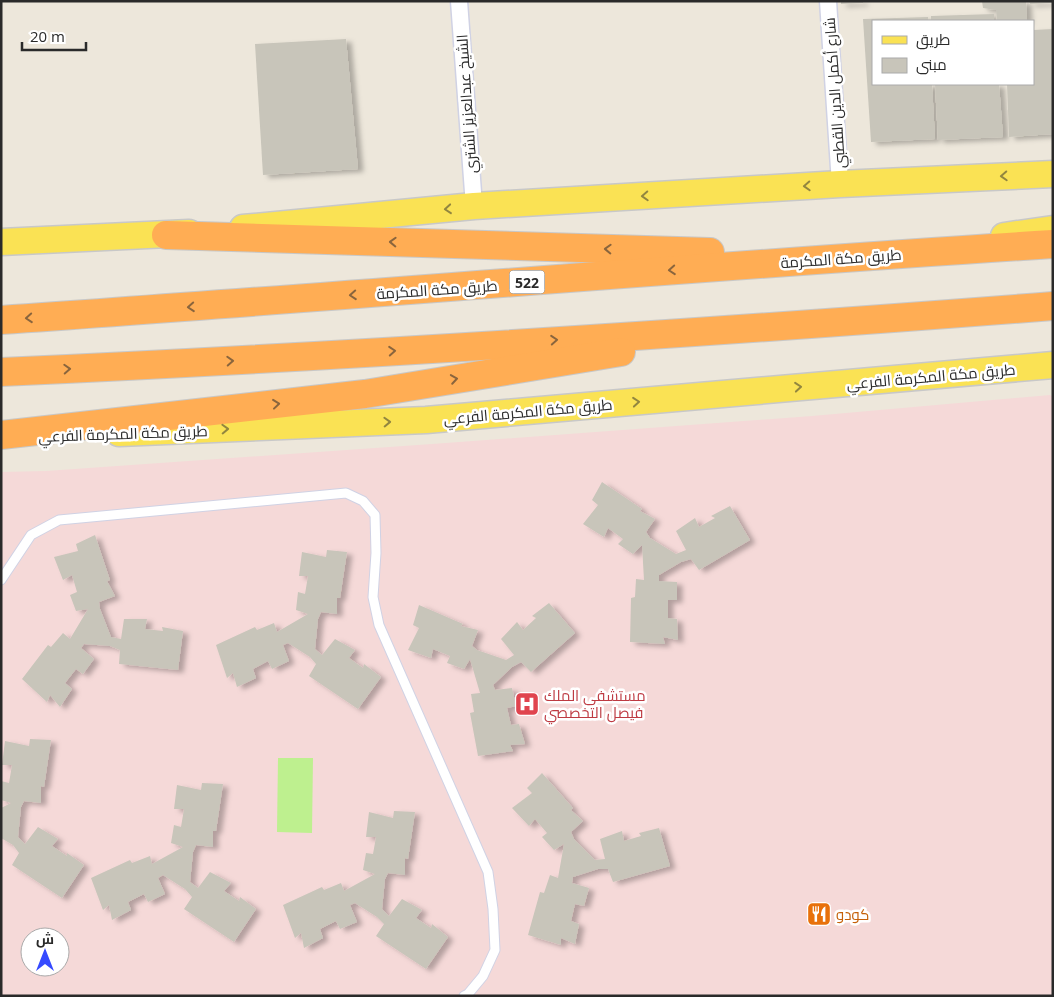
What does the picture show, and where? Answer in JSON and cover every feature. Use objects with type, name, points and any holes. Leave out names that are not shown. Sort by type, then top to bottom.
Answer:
[{"type":"highway","points":[[166,235],[849,257]]},
{"type":"highway","name":"طريق مكة المكرمة","points":[[1,320],[281,301],[849,257],[1053,244]]},
{"type":"highway","points":[[1,372],[250,360],[1053,307]]},
{"type":"highway","points":[[1,437],[365,394],[781,326]]},
{"type":"main road","points":[[1,242],[166,235],[474,206],[840,184],[1053,174]]},
{"type":"main road","points":[[849,257],[1053,229]]},
{"type":"main road","name":"طريق مكة المكرمة الفرعي","points":[[1,437],[426,420],[1053,365]]},
{"type":"street","name":"الشيخ عبدالعزيز الشتري","points":[[459,1],[474,206]]},
{"type":"street","name":"شارع أكمل الدين القطبي","points":[[828,1],[840,184]]},
{"type":"lane","points":[[1,580],[31,535],[59,520],[346,493],[363,501],[374,515],[376,553],[373,597],[379,625],[488,872],[493,909],[495,950],[483,976],[468,994],[464,996]]},
{"type":"shaded area","name":"مستشفى الملك فيصل التخصصي","points":[[1050,395],[1053,397],[1053,996],[1,996],[1,472],[46,471],[812,416]]},
{"type":"green space","points":[[278,758],[313,758],[312,833],[277,832]]},
{"type":"building","points":[[841,1],[863,1],[863,3],[841,4]]},
{"type":"building","points":[[982,1],[1026,1],[1027,20],[997,20],[996,10],[983,8]]},
{"type":"building","points":[[1029,1],[1053,1],[1053,3],[1030,4]]},
{"type":"building","points":[[994,14],[994,20],[931,20],[931,16]]},
{"type":"building","points":[[928,17],[928,20],[872,20],[872,85],[932,85],[935,139],[871,142],[863,19]]},
{"type":"building","points":[[1053,29],[1053,134],[1009,137],[1007,85],[1034,85],[1034,30]]},
{"type":"building","points":[[346,39],[358,169],[263,175],[255,44]]},
{"type":"building","points":[[935,85],[999,85],[1003,137],[938,140]]},
{"type":"building","points":[[602,482],[642,509],[640,511],[655,519],[646,532],[650,538],[676,554],[686,550],[676,531],[695,518],[699,527],[715,518],[711,516],[730,506],[750,540],[699,570],[691,559],[681,562],[659,575],[659,581],[677,582],[677,600],[668,600],[668,618],[677,619],[678,640],[663,637],[665,644],[630,642],[631,598],[635,597],[636,579],[644,580],[642,545],[633,554],[618,544],[623,539],[608,528],[604,537],[583,524],[598,505],[592,500]]},
{"type":"building","points":[[95,535],[110,580],[107,581],[115,596],[99,602],[111,637],[121,639],[124,619],[147,619],[145,629],[163,631],[162,627],[183,631],[178,670],[119,664],[120,650],[110,646],[84,644],[81,648],[94,659],[83,674],[76,669],[65,683],[72,689],[60,707],[50,695],[47,702],[22,679],[48,645],[51,647],[63,633],[70,639],[88,609],[76,611],[70,595],[77,592],[72,575],[63,580],[54,557],[78,551],[76,544]]},
{"type":"building","points":[[327,550],[347,552],[340,598],[337,598],[337,614],[321,612],[318,619],[315,649],[322,655],[335,639],[355,650],[349,658],[363,668],[364,664],[381,677],[358,709],[309,676],[316,664],[310,657],[288,643],[283,645],[289,661],[272,669],[268,661],[253,669],[256,678],[237,687],[233,673],[227,678],[216,645],[255,627],[257,630],[274,623],[277,632],[308,614],[296,610],[298,592],[305,594],[308,576],[299,576],[302,552],[326,557]]},
{"type":"building","points":[[549,603],[575,633],[531,672],[521,662],[512,667],[493,685],[495,690],[512,688],[516,706],[507,708],[511,725],[519,724],[525,744],[510,745],[513,751],[478,756],[470,713],[474,712],[471,694],[480,693],[470,659],[464,669],[447,663],[450,656],[433,649],[431,658],[408,650],[419,628],[413,625],[419,605],[463,624],[461,626],[478,630],[472,646],[477,650],[506,660],[514,655],[501,639],[517,622],[523,630],[536,618],[532,616]]},
{"type":"building","points":[[30,739],[51,740],[44,787],[41,786],[41,803],[24,801],[21,807],[18,837],[25,844],[38,827],[58,839],[52,846],[67,856],[67,853],[84,865],[62,898],[12,865],[19,853],[13,845],[1,838],[1,808],[11,803],[1,800],[1,781],[9,783],[12,765],[2,765],[5,741],[29,746]]},
{"type":"building","points":[[542,773],[573,808],[571,810],[583,821],[571,832],[574,839],[595,860],[605,859],[600,839],[622,831],[624,841],[641,836],[639,833],[659,828],[670,866],[613,882],[608,869],[598,869],[573,877],[572,883],[589,888],[584,906],[575,904],[571,921],[579,924],[575,944],[561,938],[561,945],[528,935],[540,892],[544,893],[550,875],[558,878],[564,844],[554,850],[542,837],[547,833],[535,819],[529,826],[512,808],[532,793],[527,788]]},
{"type":"building","points":[[202,783],[223,784],[216,831],[213,831],[213,847],[196,845],[193,852],[190,882],[198,888],[210,872],[231,883],[224,891],[239,901],[240,897],[256,909],[234,942],[184,909],[192,897],[185,889],[163,875],[158,878],[165,894],[148,902],[144,894],[128,902],[131,910],[112,920],[109,905],[103,910],[91,878],[130,860],[132,863],[150,856],[152,864],[183,847],[171,843],[174,825],[181,827],[184,809],[174,809],[177,785],[201,790]]},
{"type":"building","points":[[394,811],[415,812],[408,859],[405,858],[405,875],[388,873],[385,879],[382,909],[389,916],[402,899],[422,910],[416,918],[431,928],[432,924],[448,937],[426,969],[376,936],[384,924],[377,917],[355,903],[350,905],[357,922],[340,929],[336,921],[320,929],[323,938],[304,948],[301,933],[295,938],[283,905],[322,887],[324,890],[341,883],[344,891],[375,874],[363,870],[366,853],[373,854],[376,837],[366,837],[369,812],[393,818]]},
{"type":"place","name":"مستشفى الملك فيصل التخصصي","points":[[527,704]]},
{"type":"place","name":"كودو","points":[[819,914]]}]
